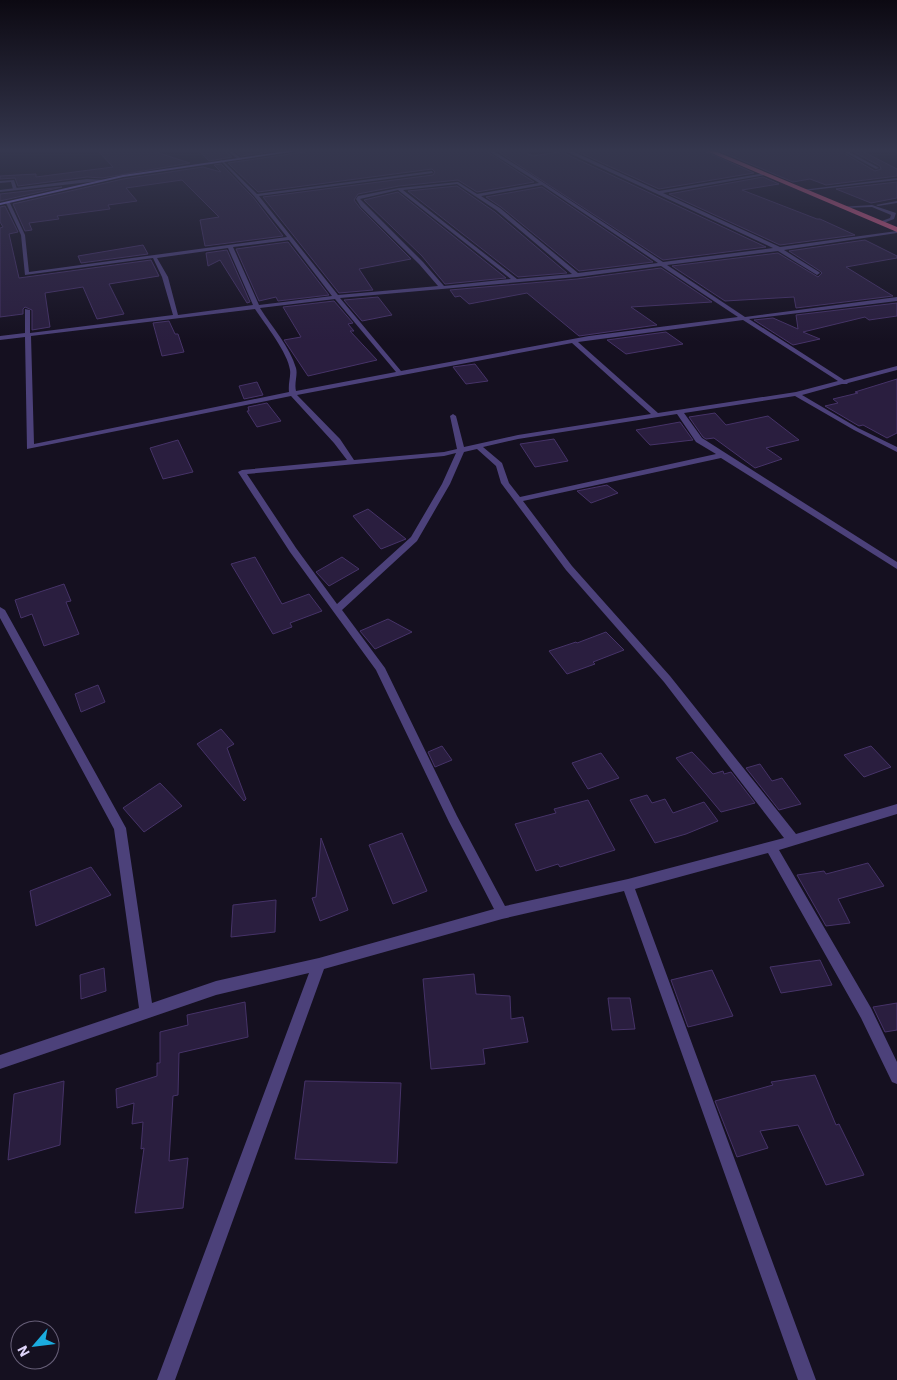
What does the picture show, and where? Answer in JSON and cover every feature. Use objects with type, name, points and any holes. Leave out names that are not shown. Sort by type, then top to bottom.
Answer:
[{"type":"highway","points":[[858,213],[897,231]]},
{"type":"street","points":[[13,213],[22,235],[27,274],[290,238]]},
{"type":"street","points":[[271,213],[359,326],[400,373]]},
{"type":"street","points":[[371,213],[421,263],[442,287]]},
{"type":"street","points":[[431,213],[515,280]]},
{"type":"street","points":[[501,213],[577,275]]},
{"type":"street","points":[[587,213],[743,318],[845,383]]},
{"type":"street","points":[[703,213],[779,249],[817,273]]},
{"type":"street","points":[[881,223],[892,219],[894,214],[892,213]]},
{"type":"street","points":[[0,338],[337,297],[577,275],[660,263],[726,257],[897,231]]},
{"type":"street","points":[[230,246],[257,307],[289,357],[294,371],[291,383],[293,394],[337,441],[352,462]]},
{"type":"street","points":[[154,256],[165,278],[176,316]]},
{"type":"street","points":[[27,310],[30,447],[400,373],[574,341],[897,298]]},
{"type":"street","points":[[574,341],[657,416]]},
{"type":"street","points":[[502,913],[453,819],[380,668],[293,550],[242,472],[444,454],[518,437],[796,394],[845,383],[897,368]]},
{"type":"street","points":[[888,371],[897,374]]},
{"type":"street","points":[[796,394],[856,429],[897,450]]},
{"type":"street","points":[[679,412],[699,440],[897,566]]},
{"type":"street","points":[[337,609],[414,539],[446,484],[461,450],[453,416]]},
{"type":"street","points":[[478,446],[499,465],[505,483],[569,568],[667,679],[793,840]]},
{"type":"street","points":[[517,500],[724,455]]},
{"type":"street","points":[[0,610],[120,828],[146,1011]]},
{"type":"street","points":[[0,1062],[216,988],[319,964],[502,913],[628,885],[793,840],[897,809]]},
{"type":"street","points":[[771,846],[866,1012],[897,1077]]},
{"type":"street","points":[[628,885],[807,1380]]},
{"type":"street","points":[[166,1380],[319,964]]},
{"type":"building","points":[[0,213],[9,213],[18,232],[9,234],[19,278],[151,260],[159,276],[109,284],[124,314],[97,319],[83,287],[45,293],[50,327],[32,330],[32,310],[25,307],[23,314],[0,317],[0,228],[3,227],[0,222]]},
{"type":"building","points":[[17,213],[77,213],[57,216],[59,219],[29,223],[32,230],[25,231]]},
{"type":"building","points":[[215,213],[266,213],[283,236],[205,246],[200,220],[219,217]]},
{"type":"building","points":[[276,213],[365,213],[411,259],[359,269],[373,290],[339,293]]},
{"type":"building","points":[[378,213],[425,213],[506,278],[445,284],[422,256]]},
{"type":"building","points":[[437,213],[497,213],[567,273],[518,277]]},
{"type":"building","points":[[509,213],[581,213],[653,262],[579,271]]},
{"type":"building","points":[[592,213],[694,213],[766,247],[663,260]]},
{"type":"building","points":[[711,213],[803,213],[855,235],[780,245]]},
{"type":"building","points":[[865,240],[897,256],[897,258],[846,267],[893,296],[796,308],[794,297],[725,301],[672,266],[778,253],[818,277],[822,273],[820,271],[789,251]]},
{"type":"building","points":[[288,242],[329,295],[278,301],[276,297],[259,301],[236,249]]},
{"type":"building","points":[[143,245],[148,254],[81,263],[78,256]]},
{"type":"building","points":[[227,250],[250,302],[247,303],[220,260],[208,266],[206,253]]},
{"type":"building","points":[[661,268],[712,302],[631,307],[657,325],[579,336],[527,293],[469,304],[460,296],[455,297],[450,290],[577,279]]},
{"type":"building","points":[[378,297],[392,315],[362,321],[344,300]]},
{"type":"building","points":[[334,301],[353,323],[348,324],[354,331],[350,331],[377,360],[308,376],[284,340],[301,337],[283,307]]},
{"type":"building","points":[[897,303],[897,316],[869,320],[865,317],[803,332],[820,339],[793,345],[754,320],[773,318],[798,329],[796,315]]},
{"type":"building","points":[[169,321],[175,334],[178,334],[184,352],[162,356],[153,323]]},
{"type":"building","points":[[666,332],[683,344],[626,354],[607,340]]},
{"type":"building","points":[[475,364],[488,381],[466,384],[453,367]]},
{"type":"building","points":[[897,379],[897,433],[887,438],[863,425],[859,426],[825,406],[838,403],[833,399],[858,393],[855,392]]},
{"type":"building","points":[[257,382],[263,395],[244,399],[239,386]]},
{"type":"building","points":[[267,403],[281,421],[257,427],[247,411],[249,411],[248,407]]},
{"type":"building","points":[[715,413],[726,425],[768,416],[799,440],[766,448],[782,459],[755,468],[714,438],[706,439],[703,437],[689,417]]},
{"type":"building","points":[[680,422],[693,440],[650,445],[636,430]]},
{"type":"building","points":[[554,439],[568,461],[535,467],[520,444]]},
{"type":"building","points":[[178,440],[193,472],[163,479],[150,448]]},
{"type":"building","points":[[607,485],[618,493],[591,503],[577,491]]},
{"type":"building","points":[[368,509],[406,539],[381,549],[353,516]]},
{"type":"building","points":[[255,557],[282,604],[309,594],[322,611],[290,623],[292,627],[273,634],[231,564]]},
{"type":"building","points":[[342,557],[359,569],[329,586],[316,572]]},
{"type":"building","points":[[64,584],[71,601],[66,602],[79,634],[44,646],[32,614],[21,618],[15,600]]},
{"type":"building","points":[[388,619],[412,632],[375,649],[360,631]]},
{"type":"building","points":[[606,632],[624,650],[593,662],[595,664],[567,674],[549,651],[577,643]]},
{"type":"building","points":[[98,685],[105,702],[81,712],[75,694]]},
{"type":"building","points":[[221,729],[234,744],[227,748],[246,799],[244,801],[197,744]]},
{"type":"building","points":[[442,746],[452,760],[435,767],[428,752]]},
{"type":"building","points":[[871,746],[891,767],[864,777],[844,755]]},
{"type":"building","points":[[692,752],[713,774],[723,771],[724,774],[731,772],[755,803],[721,812],[676,758]]},
{"type":"building","points":[[601,753],[619,778],[588,789],[572,763]]},
{"type":"building","points":[[760,764],[772,781],[782,778],[801,804],[779,810],[746,768]]},
{"type":"building","points":[[160,783],[182,806],[144,832],[123,808]]},
{"type":"building","points":[[647,795],[652,803],[665,799],[673,813],[704,802],[718,821],[686,834],[655,843],[630,800]]},
{"type":"building","points":[[588,800],[615,850],[560,867],[558,864],[536,871],[515,824],[556,813],[554,809]]},
{"type":"building","points":[[402,833],[427,891],[393,904],[369,845]]},
{"type":"building","points":[[321,838],[348,910],[320,921],[312,898],[316,897]]},
{"type":"building","points":[[868,863],[884,886],[838,899],[850,923],[826,926],[797,875],[824,871],[826,874]]},
{"type":"building","points":[[91,867],[111,895],[36,926],[30,891]]},
{"type":"building","points":[[276,900],[275,932],[231,937],[233,905]]},
{"type":"building","points":[[820,960],[832,985],[781,993],[770,967]]},
{"type":"building","points":[[104,968],[106,991],[81,999],[80,975]]},
{"type":"building","points":[[712,970],[733,1016],[688,1027],[671,980]]},
{"type":"building","points":[[474,974],[476,994],[510,996],[511,1019],[523,1017],[528,1042],[483,1049],[485,1064],[431,1069],[423,979]]},
{"type":"building","points":[[608,998],[630,998],[635,1029],[612,1030]]},
{"type":"building","points":[[245,1002],[248,1037],[179,1053],[178,1095],[173,1096],[169,1161],[188,1158],[183,1208],[135,1213],[144,1148],[141,1149],[143,1122],[132,1124],[134,1103],[117,1108],[116,1089],[157,1076],[157,1063],[160,1063],[160,1032],[188,1025],[187,1015]]},
{"type":"building","points":[[897,1003],[897,1030],[885,1032],[873,1007]]},
{"type":"building","points":[[815,1075],[836,1125],[839,1124],[864,1175],[826,1185],[798,1125],[760,1131],[768,1148],[737,1157],[715,1101],[773,1085],[771,1082]]},
{"type":"building","points":[[64,1081],[60,1145],[8,1160],[14,1094]]},
{"type":"building","points":[[305,1081],[401,1083],[397,1163],[295,1159]]}]
